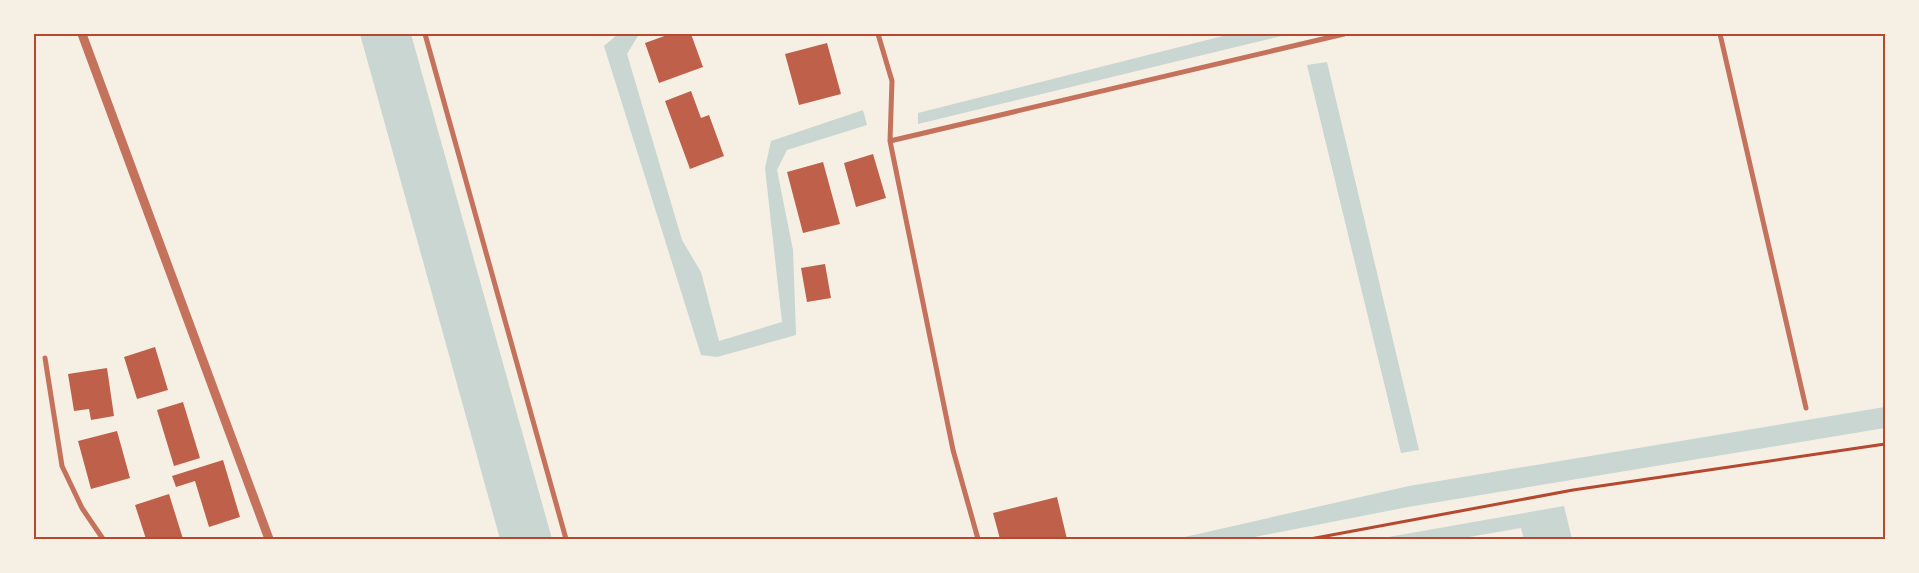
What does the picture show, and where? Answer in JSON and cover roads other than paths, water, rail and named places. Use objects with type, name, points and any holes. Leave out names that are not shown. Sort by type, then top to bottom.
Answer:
[{"type":"street","points":[[82,34],[269,539]]},
{"type":"street","points":[[425,34],[566,539]]},
{"type":"street","points":[[878,34],[892,81],[890,141],[953,450],[978,539]]},
{"type":"street","points":[[890,141],[1344,34]]},
{"type":"street","points":[[1720,34],[1806,408]]},
{"type":"street","points":[[45,358],[62,466],[82,508],[103,539]]}]
